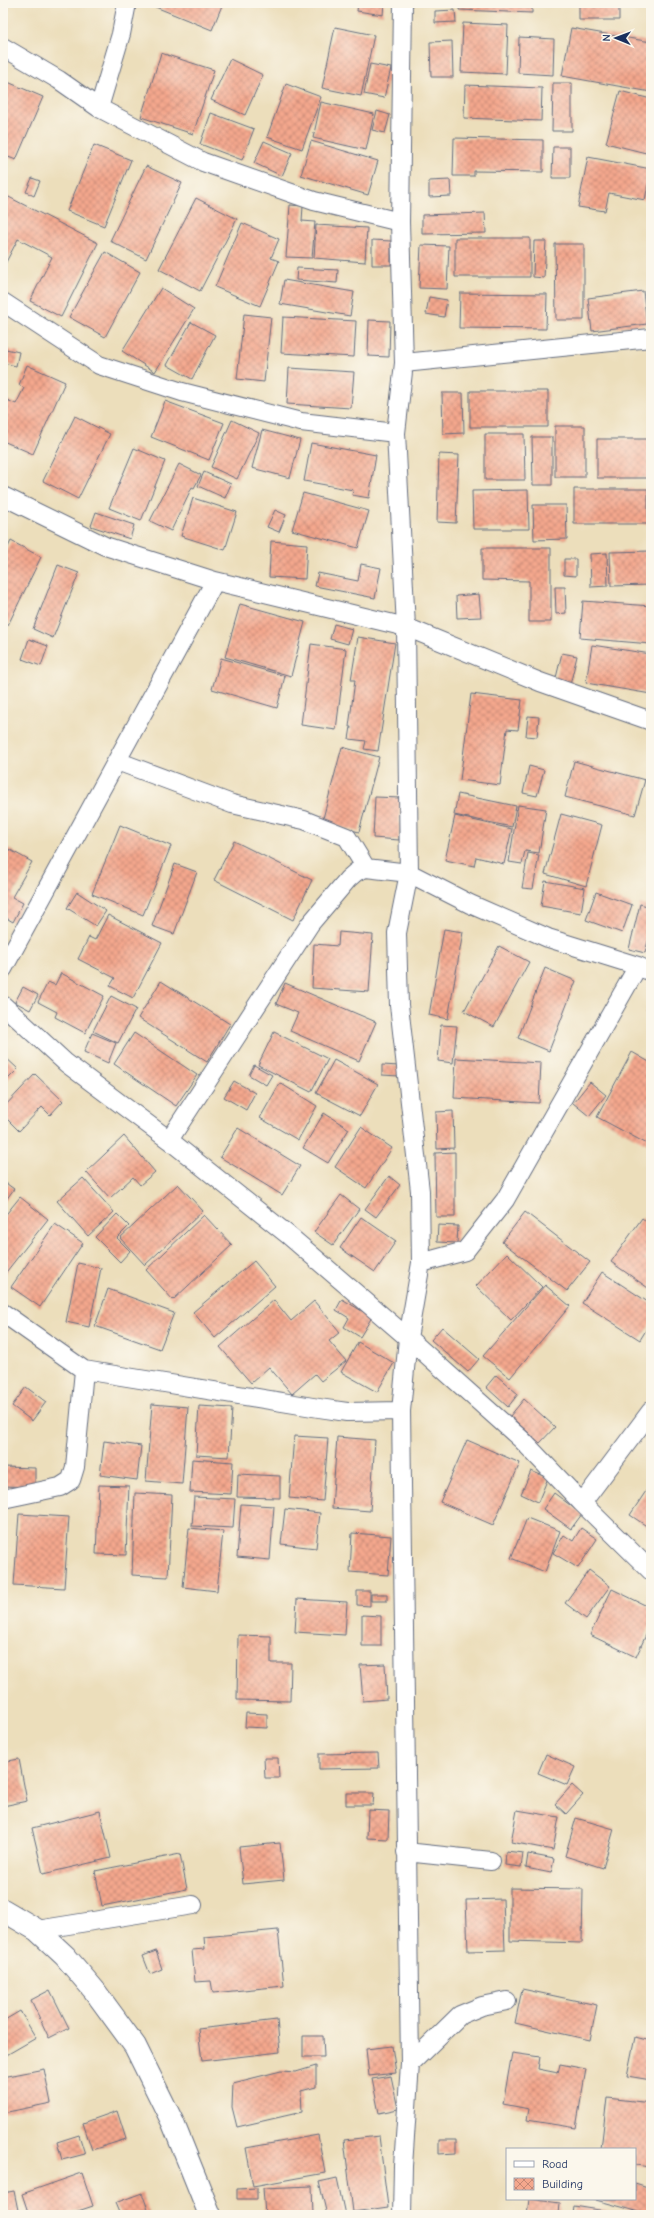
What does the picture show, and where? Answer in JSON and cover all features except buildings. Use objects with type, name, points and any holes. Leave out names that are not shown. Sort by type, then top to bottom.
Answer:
[{"type":"main road","points":[[3,1910],[37,1930],[65,1956],[94,1990],[135,2046],[172,2123],[210,2215]]},
{"type":"street","points":[[99,108],[121,34],[127,3]]},
{"type":"street","points":[[402,2215],[403,2166],[410,2064],[401,1412],[408,1338],[421,1263],[420,1191],[399,1005],[397,933],[409,873],[406,627],[396,433],[404,363],[400,222],[403,3]]},
{"type":"street","points":[[3,47],[59,80],[99,108],[203,162],[314,201],[400,222]]},
{"type":"street","points":[[3,302],[99,365],[182,392],[301,422],[396,433]]},
{"type":"street","points":[[404,363],[651,338]]},
{"type":"street","points":[[3,496],[105,546],[216,582],[406,627],[540,682],[651,721]]},
{"type":"street","points":[[3,969],[216,582]]},
{"type":"street","points":[[117,761],[232,804],[304,820],[347,837],[366,868]]},
{"type":"street","points":[[169,1140],[310,924],[348,879],[356,872],[366,868],[409,873],[470,904],[548,938],[645,969],[505,1200],[465,1251],[421,1263]]},
{"type":"street","points":[[3,1005],[66,1063],[169,1140],[287,1234],[408,1338],[522,1440],[582,1503],[651,1571]]},
{"type":"street","points":[[3,1314],[84,1370],[348,1412],[401,1412]]},
{"type":"street","points":[[3,1499],[60,1487],[71,1480],[75,1467],[84,1370]]},
{"type":"street","points":[[582,1503],[651,1411]]},
{"type":"street","points":[[406,1852],[491,1860]]},
{"type":"street","points":[[37,1930],[193,1905]]},
{"type":"street","points":[[410,2064],[460,2015],[482,2006],[506,2001]]}]
